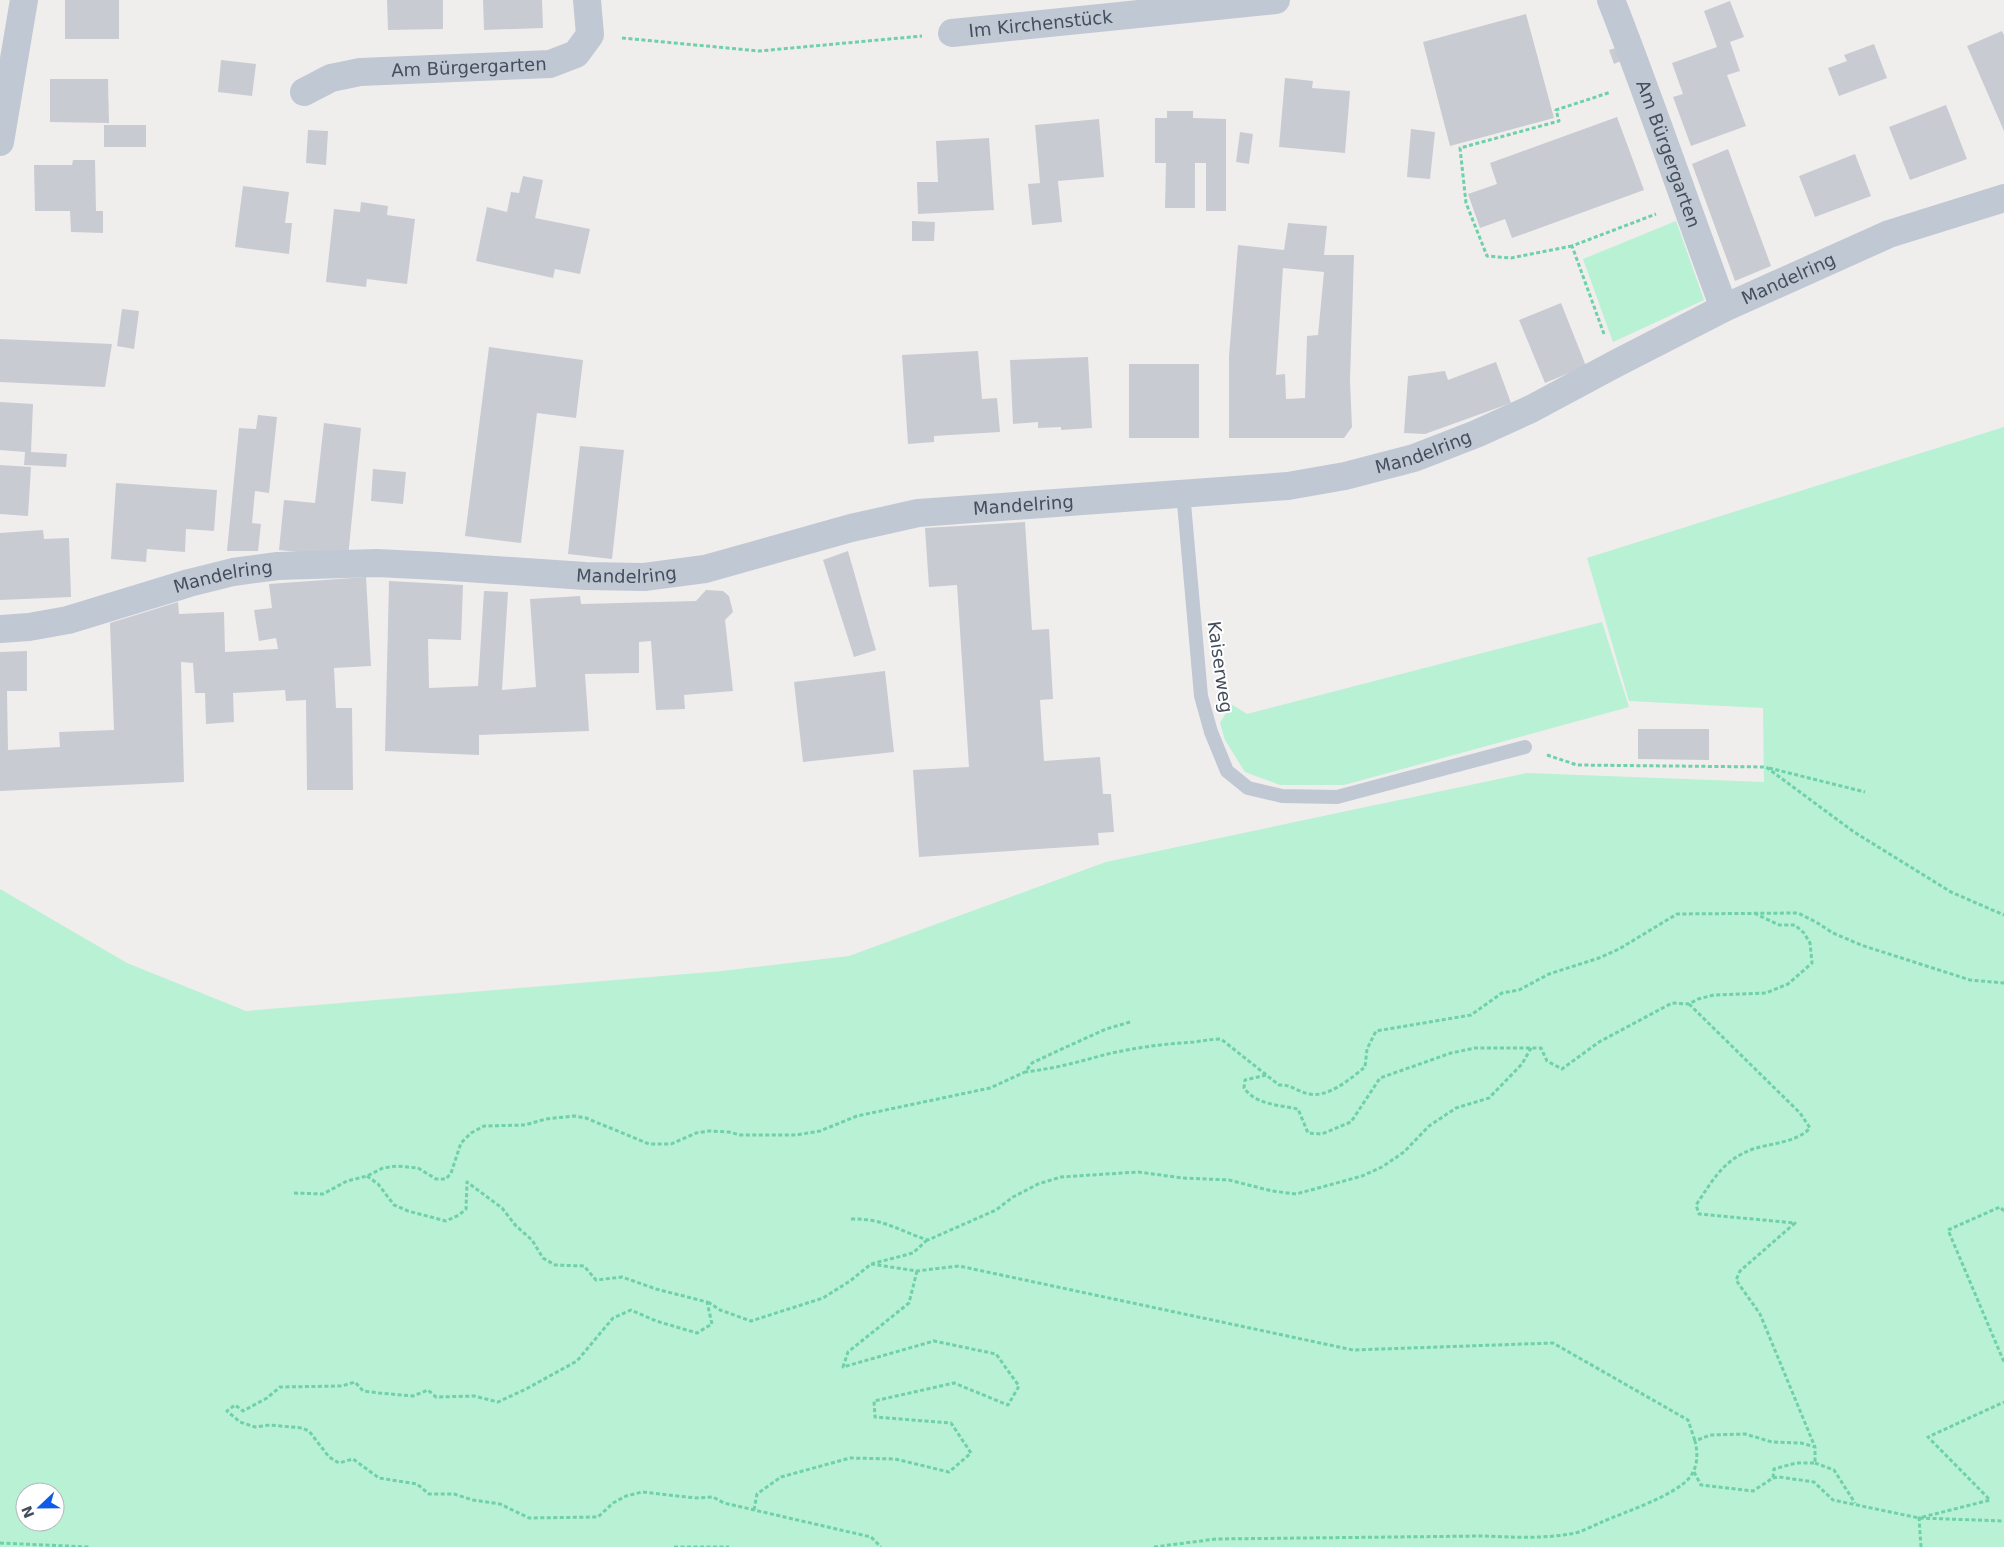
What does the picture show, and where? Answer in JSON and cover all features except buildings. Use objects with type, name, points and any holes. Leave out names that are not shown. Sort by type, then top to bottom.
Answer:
[{"type":"street","points":[[0,142],[24,0]]},
{"type":"street","points":[[587,0],[590,35]]},
{"type":"street","name":"Im Kirchenstück","points":[[952,33],[1276,0]]},
{"type":"street","name":"Am Bürgergarten","points":[[1611,0],[1643,82],[1724,308]]},
{"type":"street","name":"Am Bürgergarten","points":[[304,92],[331,78],[360,72],[550,64],[576,54],[590,35]]},
{"type":"street","name":"Mandelring","points":[[0,628],[68,620],[189,583],[233,572],[278,566],[386,564],[585,576],[644,577],[705,569],[852,528],[918,513],[1183,492],[1288,486],[1345,476],[1414,458],[1476,434],[1531,409],[1724,308],[1888,234],[2004,198]]},
{"type":"lane","name":"Kaiserweg","points":[[1183,492],[1202,696],[1211,732],[1227,771],[1248,788],[1282,796],[1337,797],[1525,748]]},
{"type":"path","points":[[590,35],[759,51],[952,33]]},
{"type":"path","points":[[1643,82],[1556,110],[1559,121],[1460,148],[1466,203],[1487,256],[1512,258],[1572,246],[1685,203]]},
{"type":"path","points":[[1572,246],[1615,364]]},
{"type":"path","points":[[1525,748],[1577,765],[1766,767],[1865,792]]},
{"type":"path","points":[[1766,767],[1854,832],[1951,892],[2004,915]]},
{"type":"path","points":[[1267,1075],[1245,1080],[1244,1088],[1248,1094],[1262,1102],[1298,1108],[1308,1133],[1322,1134],[1351,1122],[1380,1078],[1451,1053],[1475,1048],[1540,1048],[1547,1061],[1562,1069],[1599,1042],[1672,1003],[1689,1004],[1698,999],[1714,995],[1766,993],[1788,984],[1812,963],[1810,943],[1804,933],[1794,925],[1779,925],[1753,912]]},
{"type":"path","points":[[294,1193],[323,1194],[353,1179],[367,1176],[383,1168],[397,1166],[418,1168],[436,1180],[446,1179],[451,1173],[461,1143],[471,1133],[484,1126],[525,1125],[546,1119],[574,1116],[586,1118],[648,1144],[671,1144],[696,1133],[709,1130],[740,1135],[796,1135],[820,1130],[857,1116],[990,1088],[1025,1072],[1088,1061],[1099,1056],[1210,1039],[1221,1039],[1279,1085],[1288,1085],[1310,1094],[1335,1090],[1365,1067],[1366,1049],[1376,1032],[1471,1015],[1502,993],[1519,990],[1549,974],[1619,950],[1677,914],[1798,913],[1816,922],[1833,934],[1861,945],[1970,980],[2004,983]]},
{"type":"path","points":[[1689,1004],[1794,1107],[1810,1128],[1803,1136],[1751,1150],[1722,1167],[1696,1204],[1699,1214],[1795,1224],[1740,1270],[1736,1280],[1760,1314],[1815,1447],[1816,1463]]},
{"type":"path","points":[[1025,1072],[1032,1064],[1053,1053],[1106,1029],[1130,1022]]},
{"type":"path","points":[[367,1176],[378,1184],[394,1205],[408,1211],[446,1221],[459,1215],[466,1209],[468,1182],[502,1208],[516,1226],[532,1240],[544,1258],[555,1266],[584,1266],[596,1280],[622,1277],[656,1289],[707,1302],[720,1310],[752,1320],[823,1298],[850,1281],[871,1264],[913,1252],[928,1240],[996,1210],[1013,1197],[1038,1184],[1060,1177],[1138,1172],[1183,1178],[1229,1180],[1296,1194],[1362,1176],[1382,1167],[1404,1152],[1429,1126],[1456,1108],[1489,1098],[1522,1064],[1531,1048]]},
{"type":"path","points":[[2004,1212],[2000,1208],[1948,1230],[2004,1362]]},
{"type":"path","points":[[852,1220],[868,1218],[886,1223],[928,1240]]},
{"type":"path","points":[[871,1264],[916,1271],[959,1266],[1353,1350],[1553,1343],[1688,1420],[1698,1456],[1694,1472],[1688,1480],[1660,1498],[1571,1534],[1515,1537],[1216,1539],[1154,1547]]},
{"type":"path","points":[[754,1510],[757,1494],[780,1477],[850,1458],[895,1459],[949,1472],[971,1453],[951,1423],[875,1417],[874,1401],[954,1383],[1008,1405],[1019,1386],[996,1354],[934,1341],[843,1367],[848,1352],[909,1303],[916,1271]]},
{"type":"path","points":[[707,1302],[712,1324],[696,1333],[656,1322],[631,1310],[613,1318],[576,1361],[526,1389],[498,1402],[474,1396],[436,1397],[428,1390],[412,1396],[363,1391],[354,1382],[342,1386],[280,1387],[267,1398],[243,1411],[235,1405],[227,1411],[240,1422],[255,1427],[270,1425],[302,1428],[309,1431],[329,1457],[339,1463],[353,1459],[379,1478],[417,1484],[429,1494],[454,1494],[473,1500],[500,1504],[529,1518],[598,1517],[613,1503],[626,1496],[642,1492],[696,1498],[713,1497],[724,1503],[871,1537],[880,1547]]},
{"type":"path","points":[[1920,1518],[1990,1500],[1928,1436],[2004,1402]]},
{"type":"path","points":[[1695,1441],[1710,1435],[1745,1434],[1772,1442],[1801,1443],[1815,1447]]},
{"type":"path","points":[[1773,1478],[1774,1469],[1796,1463],[1816,1463],[1834,1470],[1855,1503]]},
{"type":"path","points":[[1694,1472],[1701,1485],[1753,1491],[1773,1478],[1814,1482],[1833,1500],[1855,1503],[1920,1518],[2004,1522]]},
{"type":"path","points":[[1920,1518],[1921,1547]]},
{"type":"path","points":[[0,1543],[89,1547]]},
{"type":"path","points":[[674,1547],[729,1547]]},
{"type":"green space","points":[[1676,221],[1704,300],[1613,342],[1583,259]]},
{"type":"green space","points":[[2004,427],[2004,1547],[0,1547],[0,889],[127,963],[246,1011],[722,971],[849,956],[1106,862],[1527,773],[1764,782],[1763,708],[1629,701],[1587,558]]},
{"type":"green space","points":[[1602,622],[1629,707],[1344,785],[1280,785],[1245,772],[1225,740],[1220,723],[1231,704],[1247,714]]}]
